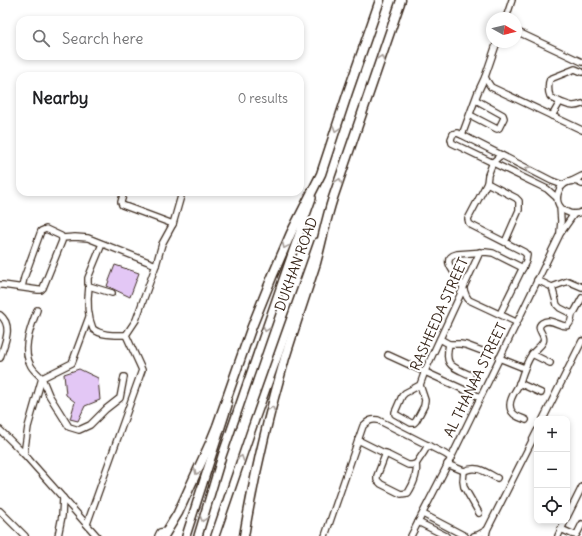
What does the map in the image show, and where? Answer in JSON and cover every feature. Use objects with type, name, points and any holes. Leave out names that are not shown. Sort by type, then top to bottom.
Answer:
[{"type":"highway","name":"DUKHAN ROAD","points":[[321,174],[380,0]]},
{"type":"highway","name":"DUKHAN ROAD","points":[[327,218],[401,0]]},
{"type":"highway","points":[[166,534],[178,513],[210,443],[251,329],[272,277],[291,233],[321,174]]},
{"type":"highway","points":[[244,536],[264,440],[286,358],[319,251],[327,218]]},
{"type":"main road","name":"DUKHAN ROAD","points":[[198,536],[222,456],[321,174]]},
{"type":"main road","name":"DUKHAN ROAD","points":[[216,536],[252,428],[327,218]]},
{"type":"main road","points":[[186,536],[235,386],[238,368]]},
{"type":"street","points":[[508,12],[512,0]]},
{"type":"street","points":[[522,34],[582,62]]},
{"type":"street","points":[[462,135],[495,48]]},
{"type":"street","points":[[582,72],[575,69],[550,79],[548,82],[550,96],[554,99],[569,105],[576,106],[582,104]]},
{"type":"street","points":[[485,77],[491,86],[582,130]]},
{"type":"street","points":[[470,115],[497,129],[504,118],[503,115],[476,100]]},
{"type":"street","points":[[552,116],[560,102]]},
{"type":"street","points":[[563,185],[501,156],[462,135],[457,133],[453,134],[451,139],[452,143],[547,189],[557,198],[563,185],[582,176]]},
{"type":"street","points":[[500,314],[527,259],[526,254],[471,225],[468,219],[487,183],[488,174],[493,162],[501,156]]},
{"type":"street","points":[[572,181],[582,184]]},
{"type":"street","points":[[487,183],[516,198],[518,201],[519,210],[505,242]]},
{"type":"street","points":[[123,196],[121,202],[122,205],[173,224]]},
{"type":"street","points":[[126,335],[136,320],[162,244],[173,224],[181,196]]},
{"type":"street","name":"AL THANAA STREET","points":[[557,198],[560,207],[560,234]]},
{"type":"street","points":[[560,207],[569,213],[574,214],[582,212]]},
{"type":"street","name":"AL THANAA STREET","points":[[411,536],[451,458],[560,234],[574,214]]},
{"type":"street","points":[[22,287],[41,231],[46,229],[61,236],[62,238],[88,238],[156,265]]},
{"type":"street","points":[[0,285],[3,284],[41,290],[62,238]]},
{"type":"street","points":[[102,244],[88,278],[89,286],[87,300],[89,317],[93,329],[96,332],[113,335],[126,335]]},
{"type":"street","name":"RASHEEDA STREET","points":[[420,385],[402,396],[395,412],[395,414],[411,423],[416,421],[424,406],[425,400],[420,385],[425,371],[480,252]]},
{"type":"street","points":[[516,322],[469,300],[465,295],[464,288],[460,280],[450,267],[450,260],[457,254],[489,252],[523,268]]},
{"type":"street","points":[[537,280],[552,287],[568,281],[582,287]]},
{"type":"street","points":[[89,286],[112,293]]},
{"type":"street","points":[[552,287],[557,305],[572,314]]},
{"type":"street","points":[[526,420],[515,416],[512,413],[510,407],[511,400],[524,368],[532,354],[544,341],[540,326],[543,323],[550,321],[565,327],[570,324],[572,314],[582,298]]},
{"type":"street","points":[[37,310],[30,330],[27,348],[29,361],[31,366],[42,378],[49,395],[69,428],[79,430],[90,425],[120,398],[124,377]]},
{"type":"street","points":[[0,315],[5,320],[8,330],[0,358]]},
{"type":"street","points":[[24,454],[28,427],[42,378],[72,363],[89,317]]},
{"type":"street","points":[[87,524],[142,370],[126,335]]},
{"type":"street","points":[[440,339],[449,344],[466,345],[482,350]]},
{"type":"street","points":[[544,416],[582,341]]},
{"type":"street","points":[[449,344],[447,360],[450,364],[470,375]]},
{"type":"street","points":[[532,354],[550,363]]},
{"type":"street","points":[[388,355],[480,397]]},
{"type":"street","points":[[499,358],[524,368]]},
{"type":"street","points":[[519,383],[541,393]]},
{"type":"street","points":[[325,536],[363,426],[369,420],[378,420],[451,458]]},
{"type":"street","points":[[0,430],[24,454],[97,536]]},
{"type":"street","points":[[474,536],[487,533],[534,437]]},
{"type":"street","points":[[358,440],[408,465],[416,464]]},
{"type":"street","points":[[386,453],[377,476],[377,480],[380,484],[401,494],[408,493],[417,474],[416,464],[428,445]]},
{"type":"street","points":[[447,464],[464,471],[475,468],[479,469],[497,478]]},
{"type":"street","points":[[464,471],[464,487],[479,513]]},
{"type":"street","points":[[570,513],[580,498],[582,487]]},
{"type":"street","points":[[58,536],[62,516],[63,498]]},
{"type":"street","points":[[0,511],[24,536]]},
{"type":"street","points":[[423,514],[465,536]]},
{"type":"street","points":[[418,522],[446,536]]},
{"type":"street","points":[[558,536],[564,524]]},
{"type":"street","points":[[561,529],[572,534],[576,534],[582,524]]},
{"type":"street","points":[[158,536],[160,532],[166,534]]},
{"type":"building","points":[[115,265],[139,273],[130,297],[107,286]]},
{"type":"building","points":[[79,369],[98,378],[100,400],[85,406],[78,421],[70,419],[75,402],[66,395],[64,374]]}]
